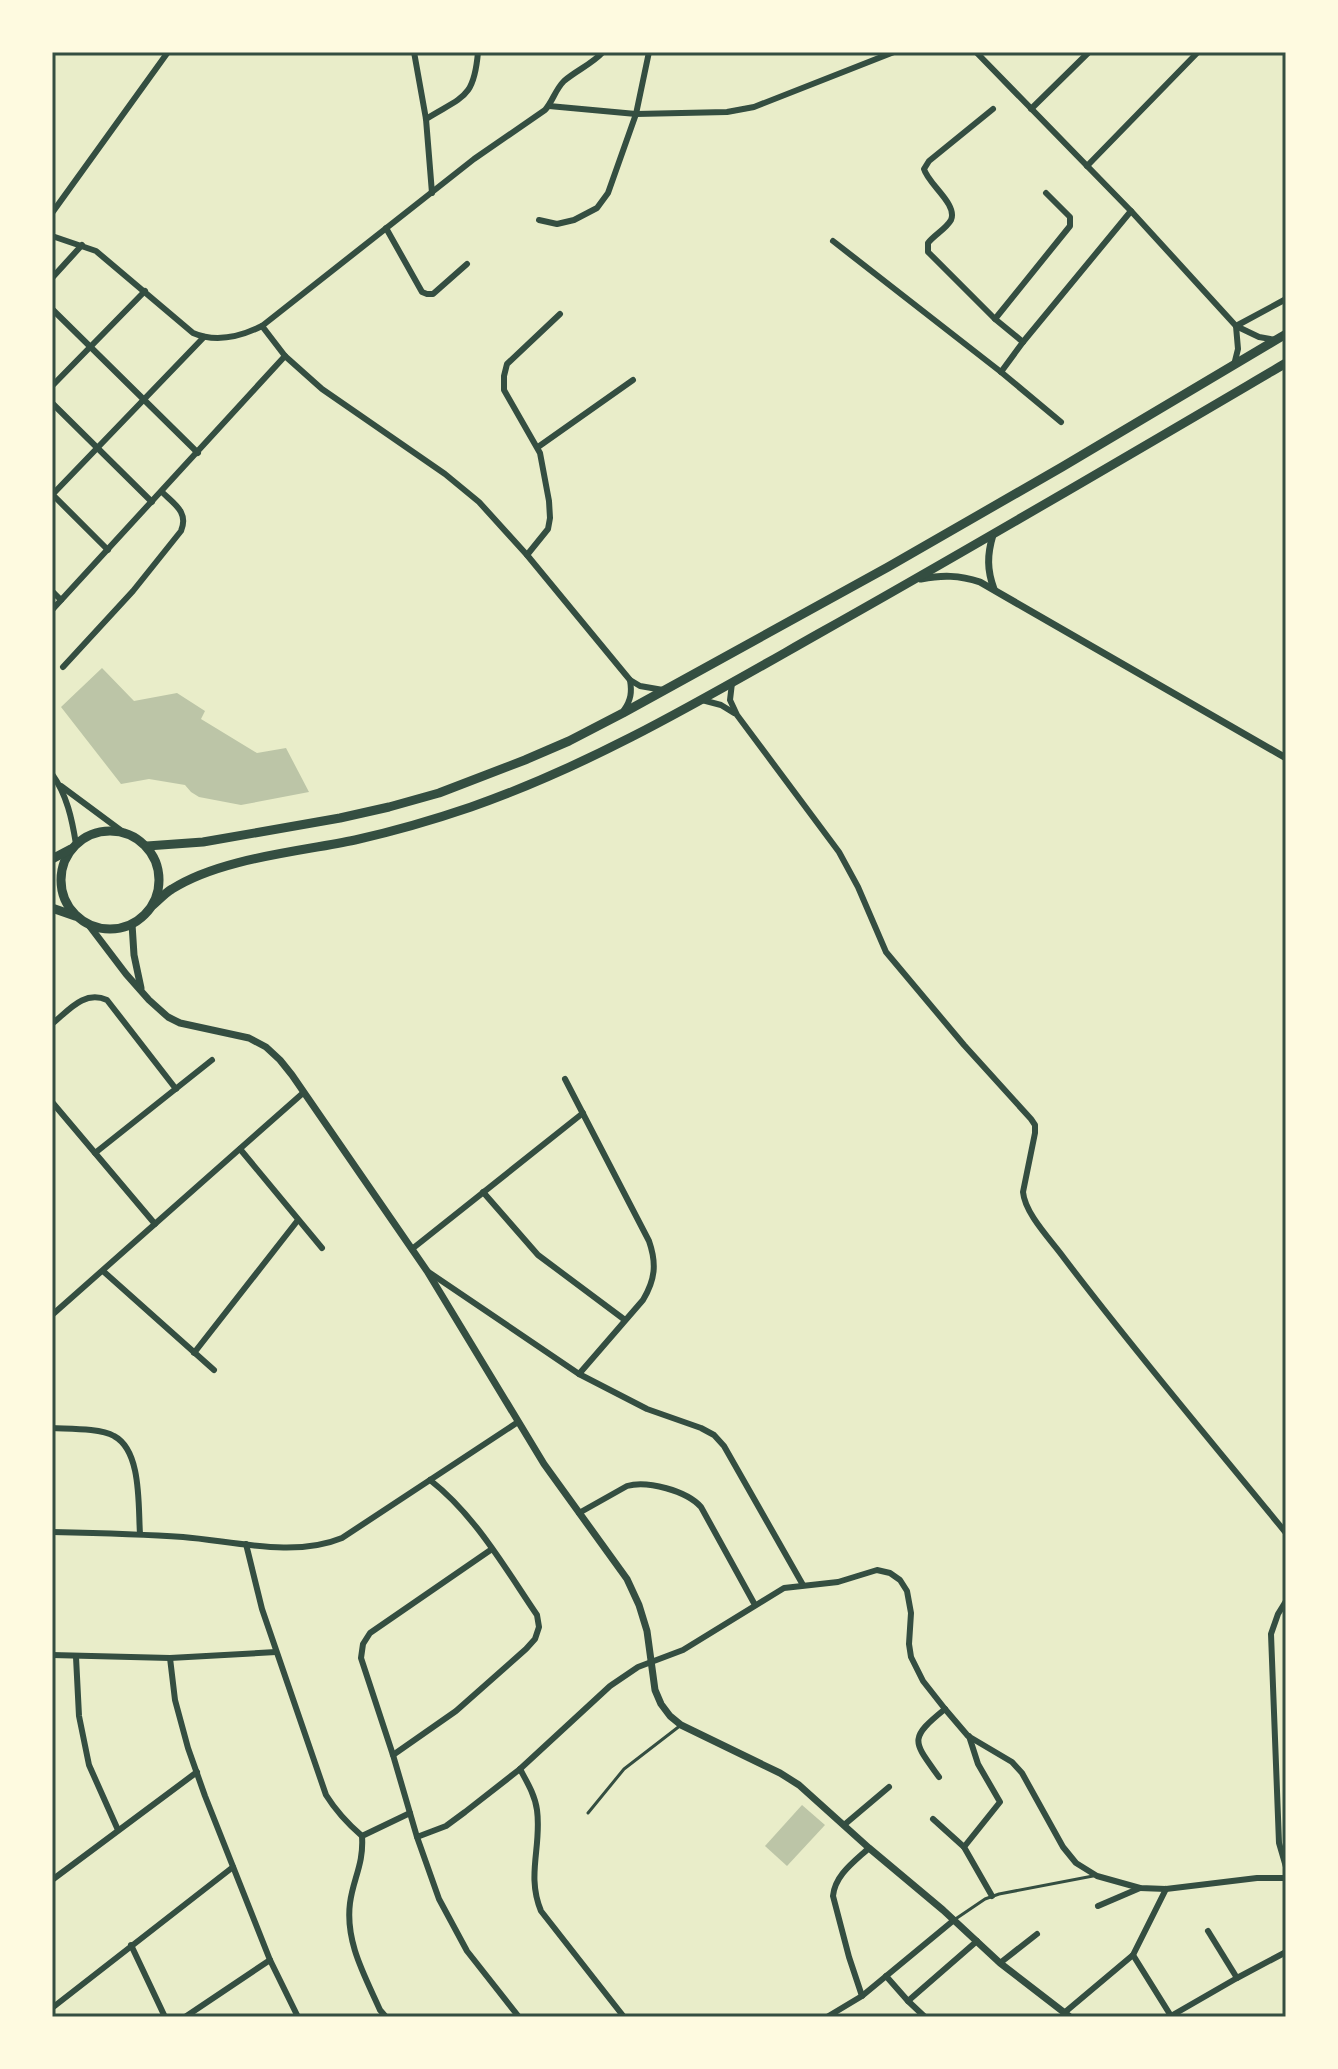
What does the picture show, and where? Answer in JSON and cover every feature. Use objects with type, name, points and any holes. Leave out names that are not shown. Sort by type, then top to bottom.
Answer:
[{"type":"main road","points":[[147,846],[203,842],[389,807],[439,793],[525,760],[623,713],[950,532],[1286,334]]},
{"type":"main road","points":[[52,908],[110,929],[132,924],[169,890],[206,872],[397,830],[472,807],[591,758],[649,730],[915,580],[1286,363]]},
{"type":"main road","points":[[52,859],[90,835],[106,830],[136,837],[156,859],[160,875],[159,891],[153,905]]},
{"type":"main road","points":[[74,847],[64,863],[61,878],[63,893],[69,907],[84,921]]},
{"type":"street","points":[[52,213],[168,52]]},
{"type":"street","points":[[414,52],[426,119],[432,193]]},
{"type":"street","points":[[426,119],[471,88],[478,52]]},
{"type":"street","points":[[52,236],[96,251],[193,333],[204,337],[234,337],[262,326],[474,159],[549,106],[560,85],[603,52]]},
{"type":"street","points":[[539,220],[557,224],[574,220],[597,208],[613,183],[636,114],[649,52]]},
{"type":"street","points":[[549,106],[636,114],[727,112],[754,107],[894,52]]},
{"type":"street","points":[[976,52],[1131,211],[1236,326],[1251,334],[1276,340]]},
{"type":"street","points":[[1031,109],[1089,52]]},
{"type":"street","points":[[1087,166],[1198,52]]},
{"type":"street","points":[[993,109],[929,161],[924,169],[952,214],[951,219],[928,243],[928,252],[995,319],[1023,342]]},
{"type":"street","points":[[995,319],[1070,226],[1070,217],[1046,193]]},
{"type":"street","points":[[1001,372],[1131,211]]},
{"type":"street","points":[[386,228],[422,292],[433,294],[467,264]]},
{"type":"street","points":[[833,241],[1061,422]]},
{"type":"street","points":[[52,278],[82,245]]},
{"type":"street","points":[[52,386],[145,291]]},
{"type":"street","points":[[1236,326],[1286,299]]},
{"type":"street","points":[[52,309],[198,453]]},
{"type":"street","points":[[527,555],[548,529],[550,518],[545,473],[538,447],[504,390],[504,376],[507,364],[560,314]]},
{"type":"street","points":[[262,326],[285,356],[322,389],[445,474],[479,502],[630,680],[640,686],[665,690]]},
{"type":"street","points":[[1234,365],[1238,341],[1236,326]]},
{"type":"street","points":[[108,550],[52,495],[204,337]]},
{"type":"street","points":[[52,610],[285,356]]},
{"type":"street","points":[[538,447],[633,380]]},
{"type":"street","points":[[52,403],[152,502]]},
{"type":"street","points":[[63,667],[133,591],[181,531],[184,521],[182,512],[162,492]]},
{"type":"street","points":[[993,535],[988,568],[994,589]]},
{"type":"street","points":[[915,580],[947,575],[980,582],[1286,758]]},
{"type":"street","points":[[52,591],[61,600]]},
{"type":"street","points":[[623,713],[632,691],[630,680]]},
{"type":"street","points":[[732,683],[730,700],[737,715],[839,852],[853,875],[886,952],[1035,1125],[1023,1192],[1030,1213],[1082,1283],[1286,1533]]},
{"type":"street","points":[[702,700],[721,705],[737,715]]},
{"type":"street","points":[[52,774],[61,786],[123,832]]},
{"type":"street","points":[[61,786],[68,805],[74,847]]},
{"type":"street","points":[[84,921],[112,957],[168,1017],[180,1023],[249,1038],[266,1047],[280,1060],[427,1271],[544,1464],[627,1579],[647,1631],[655,1690],[670,1716],[681,1725],[799,1785],[1000,1963],[1067,2015],[1133,1955],[1166,1889]]},
{"type":"street","points":[[132,924],[134,955],[142,990]]},
{"type":"street","points":[[52,1024],[87,997],[97,996],[107,1000],[176,1089]]},
{"type":"street","points":[[95,1153],[212,1060]]},
{"type":"street","points":[[565,1079],[655,1256],[651,1287],[643,1300],[579,1374]]},
{"type":"street","points":[[52,1315],[303,1093]]},
{"type":"street","points":[[52,1102],[155,1224]]},
{"type":"street","points":[[412,1249],[583,1113]]},
{"type":"street","points":[[240,1149],[322,1248]]},
{"type":"street","points":[[483,1192],[538,1255],[625,1320]]},
{"type":"street","points":[[194,1353],[298,1220]]},
{"type":"street","points":[[103,1271],[214,1370]]},
{"type":"street","points":[[427,1271],[579,1374],[647,1409],[714,1435],[724,1446],[803,1585]]},
{"type":"street","points":[[52,1532],[140,1534],[303,1547],[331,1543],[518,1422]]},
{"type":"street","points":[[52,1428],[113,1435],[124,1445],[133,1459],[136,1473],[140,1534]]},
{"type":"street","points":[[393,1755],[456,1711],[505,1669],[535,1639],[539,1627],[537,1615],[492,1549],[458,1505],[430,1480]]},
{"type":"street","points":[[579,1513],[635,1484],[651,1485],[690,1497],[701,1507],[755,1605]]},
{"type":"street","points":[[246,1544],[258,1598],[326,1795],[362,1836],[360,1869],[350,1900],[351,1940],[380,2010],[386,2017]]},
{"type":"street","points":[[492,1549],[370,1633],[363,1644],[361,1658],[439,1899],[467,1951],[519,2017]]},
{"type":"street","points":[[417,1837],[446,1826],[520,1769],[610,1686],[638,1667],[683,1650],[784,1588],[838,1582],[877,1570],[890,1573],[900,1580],[907,1591],[911,1602],[909,1644],[916,1670],[968,1736],[1012,1762],[1022,1773],[1069,1856],[1083,1868],[1097,1876],[1140,1888],[1166,1889],[1257,1878],[1286,1878]]},
{"type":"street","points":[[1286,1601],[1271,1634],[1279,1843],[1286,1867]]},
{"type":"street","points":[[52,1655],[170,1658],[276,1652]]},
{"type":"street","points":[[76,1657],[79,1716],[89,1765],[118,1830]]},
{"type":"street","points":[[170,1658],[175,1700],[197,1772],[270,1960],[298,2017]]},
{"type":"street","points":[[939,1777],[919,1748],[918,1738],[921,1729],[945,1709]]},
{"type":"street","points":[[964,1847],[1000,1802],[978,1764],[968,1736]]},
{"type":"street","points":[[520,1769],[535,1800],[534,1887],[541,1911],[624,2017]]},
{"type":"street","points":[[52,1880],[197,1772]]},
{"type":"street","points":[[844,1825],[889,1787]]},
{"type":"street","points":[[362,1836],[410,1813]]},
{"type":"street","points":[[933,1819],[964,1847],[992,1896]]},
{"type":"street","points":[[862,1996],[833,1896],[839,1878],[869,1848]]},
{"type":"street","points":[[52,2008],[233,1867]]},
{"type":"street","points":[[1098,1906],[1140,1888]]},
{"type":"street","points":[[827,2017],[862,1996],[954,1920]]},
{"type":"street","points":[[1208,1931],[1237,1978]]},
{"type":"street","points":[[1000,1963],[1037,1934]]},
{"type":"street","points":[[908,2001],[977,1941]]},
{"type":"street","points":[[131,1945],[165,2017]]},
{"type":"street","points":[[1133,1955],[1171,2017],[1286,1952]]},
{"type":"street","points":[[185,2017],[270,1960]]},
{"type":"street","points":[[886,1976],[925,2017]]},
{"type":"lane","points":[[588,1813],[624,1769],[681,1725]]},
{"type":"lane","points":[[954,1920],[992,1896],[1008,1891],[1097,1876]]},
{"type":"building","points":[[102,668],[134,701],[177,693],[205,711],[201,719],[257,753],[286,748],[309,792],[241,805],[199,797],[185,785],[149,779],[121,784],[61,707]]},
{"type":"building","points":[[802,1805],[825,1825],[787,1866],[765,1846]]}]
